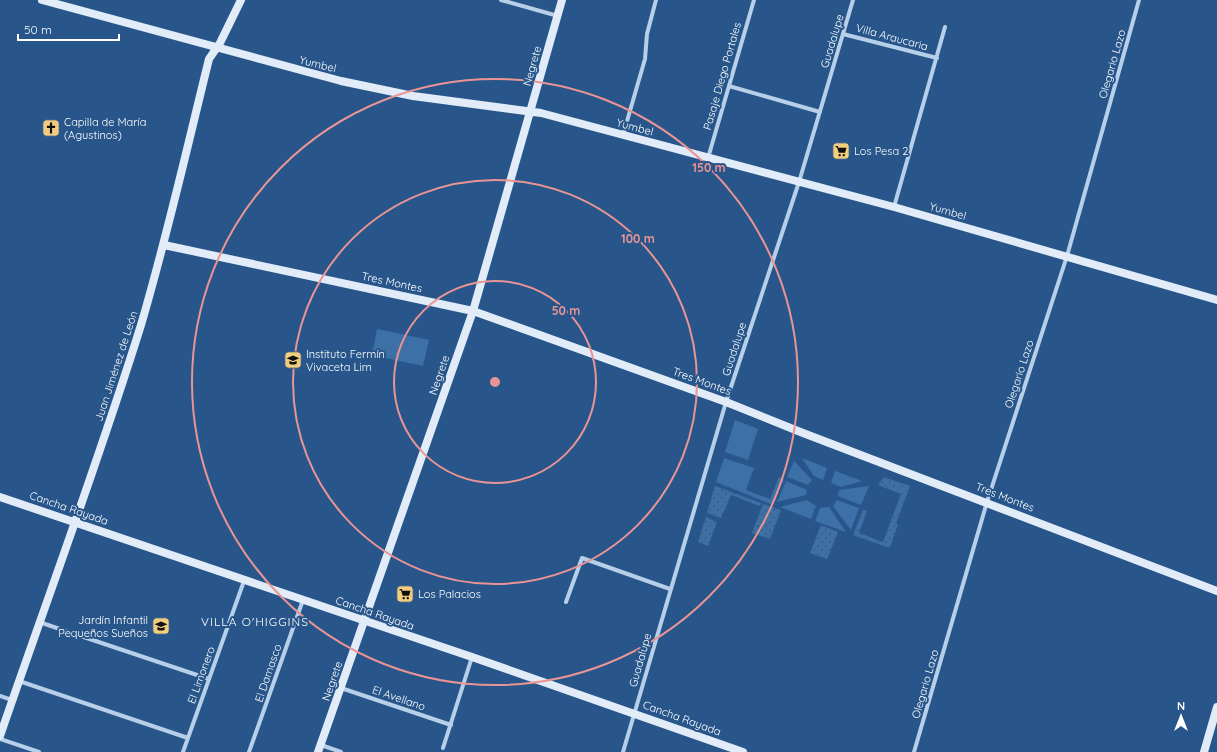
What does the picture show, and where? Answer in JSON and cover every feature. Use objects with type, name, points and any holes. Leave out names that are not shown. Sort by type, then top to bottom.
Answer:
[{"type":"main road","name":"Yumbel","points":[[42,0],[216,48],[385,91],[531,111],[894,207],[1217,300]]},
{"type":"main road","name":"Juan Jiménez de León","points":[[0,737],[128,364],[164,245],[209,59],[220,43],[241,0]]},
{"type":"main road","name":"Negrete","points":[[320,749],[473,311],[562,0]]},
{"type":"main road","name":"Tres Montes","points":[[164,245],[473,311],[726,402],[1217,591]]},
{"type":"main road","name":"Cancha Rayada","points":[[1,500],[74,521],[244,581],[635,713],[743,752]]},
{"type":"main road","points":[[1204,752],[1217,707]]},
{"type":"street","points":[[501,0],[558,16]]},
{"type":"street","points":[[623,135],[645,59],[647,34],[656,0]]},
{"type":"street","name":"Pasaje Diego Portales","points":[[708,158],[754,0]]},
{"type":"street","name":"Guadalupe","points":[[623,752],[670,588],[726,402],[799,182],[853,0]]},
{"type":"street","name":"Olegario Lazo","points":[[914,752],[987,502],[1067,256],[1139,0]]},
{"type":"street","name":"Villa Araucaria","points":[[894,207],[945,27]]},
{"type":"street","name":"Villa Araucaria","points":[[843,34],[936,58]]},
{"type":"street","points":[[729,86],[820,112]]},
{"type":"street","points":[[566,602],[582,558],[670,588]]},
{"type":"street","name":"El Limonero","points":[[183,752],[244,581]]},
{"type":"street","name":"El Damasco","points":[[250,752],[303,600]]},
{"type":"street","points":[[39,622],[209,679]]},
{"type":"street","points":[[443,748],[472,657]]},
{"type":"street","points":[[19,681],[188,738]]},
{"type":"street","name":"El Avellano","points":[[341,688],[451,725]]},
{"type":"street","points":[[0,696],[12,700]]},
{"type":"street","points":[[0,737],[39,752]]},
{"type":"street","points":[[320,749],[341,752]]},
{"type":"shaded area","points":[[377,329],[429,340],[423,366],[372,355]]},
{"type":"shaded area","points":[[735,420],[758,429],[748,460],[725,452]]},
{"type":"shaded area","points":[[724,458],[754,468],[746,490],[770,499],[779,477],[784,479],[773,505],[716,482]]},
{"type":"shaded area","points":[[802,458],[827,468],[823,480],[814,476]]},
{"type":"shaded area","points":[[794,461],[812,480],[808,485],[787,477]]},
{"type":"shaded area","points":[[835,471],[862,481],[841,487],[831,483]]},
{"type":"shaded area","points":[[884,477],[910,486],[896,523],[898,524],[890,548],[853,535],[863,510],[867,511],[859,533],[883,542],[901,494],[878,485]]},
{"type":"shaded area","points":[[786,481],[807,490],[806,495],[777,502]]},
{"type":"shaded area","points":[[715,486],[761,503],[760,506],[731,495],[721,518],[707,513]]},
{"type":"shaded area","points":[[869,486],[861,505],[838,496],[839,490]]},
{"type":"shaded area","points":[[807,500],[816,506],[811,519],[780,507]]},
{"type":"shaded area","points":[[837,500],[859,508],[851,530],[833,506]]},
{"type":"shaded area","points":[[763,504],[781,510],[770,539],[752,533]]},
{"type":"shaded area","points":[[829,507],[846,532],[815,521],[820,508]]},
{"type":"shaded area","points":[[706,517],[717,522],[708,546],[698,542]]},
{"type":"shaded area","points":[[821,525],[838,532],[827,559],[810,553]]},
{"type":"place","name":"Capilla de María (Agustinos)","points":[[51,128]]},
{"type":"place","name":"Los Pesa 2","points":[[841,151]]},
{"type":"place","name":"Instituto Fermín Vivaceta Lim","points":[[293,360]]},
{"type":"place","name":"Los Palacios","points":[[405,594]]},
{"type":"place","name":"Jardín Infantil Pequeños Sueños","points":[[161,626]]},
{"type":"district","name":"VILLA O'HIGGINS","points":[[255,621]]}]
